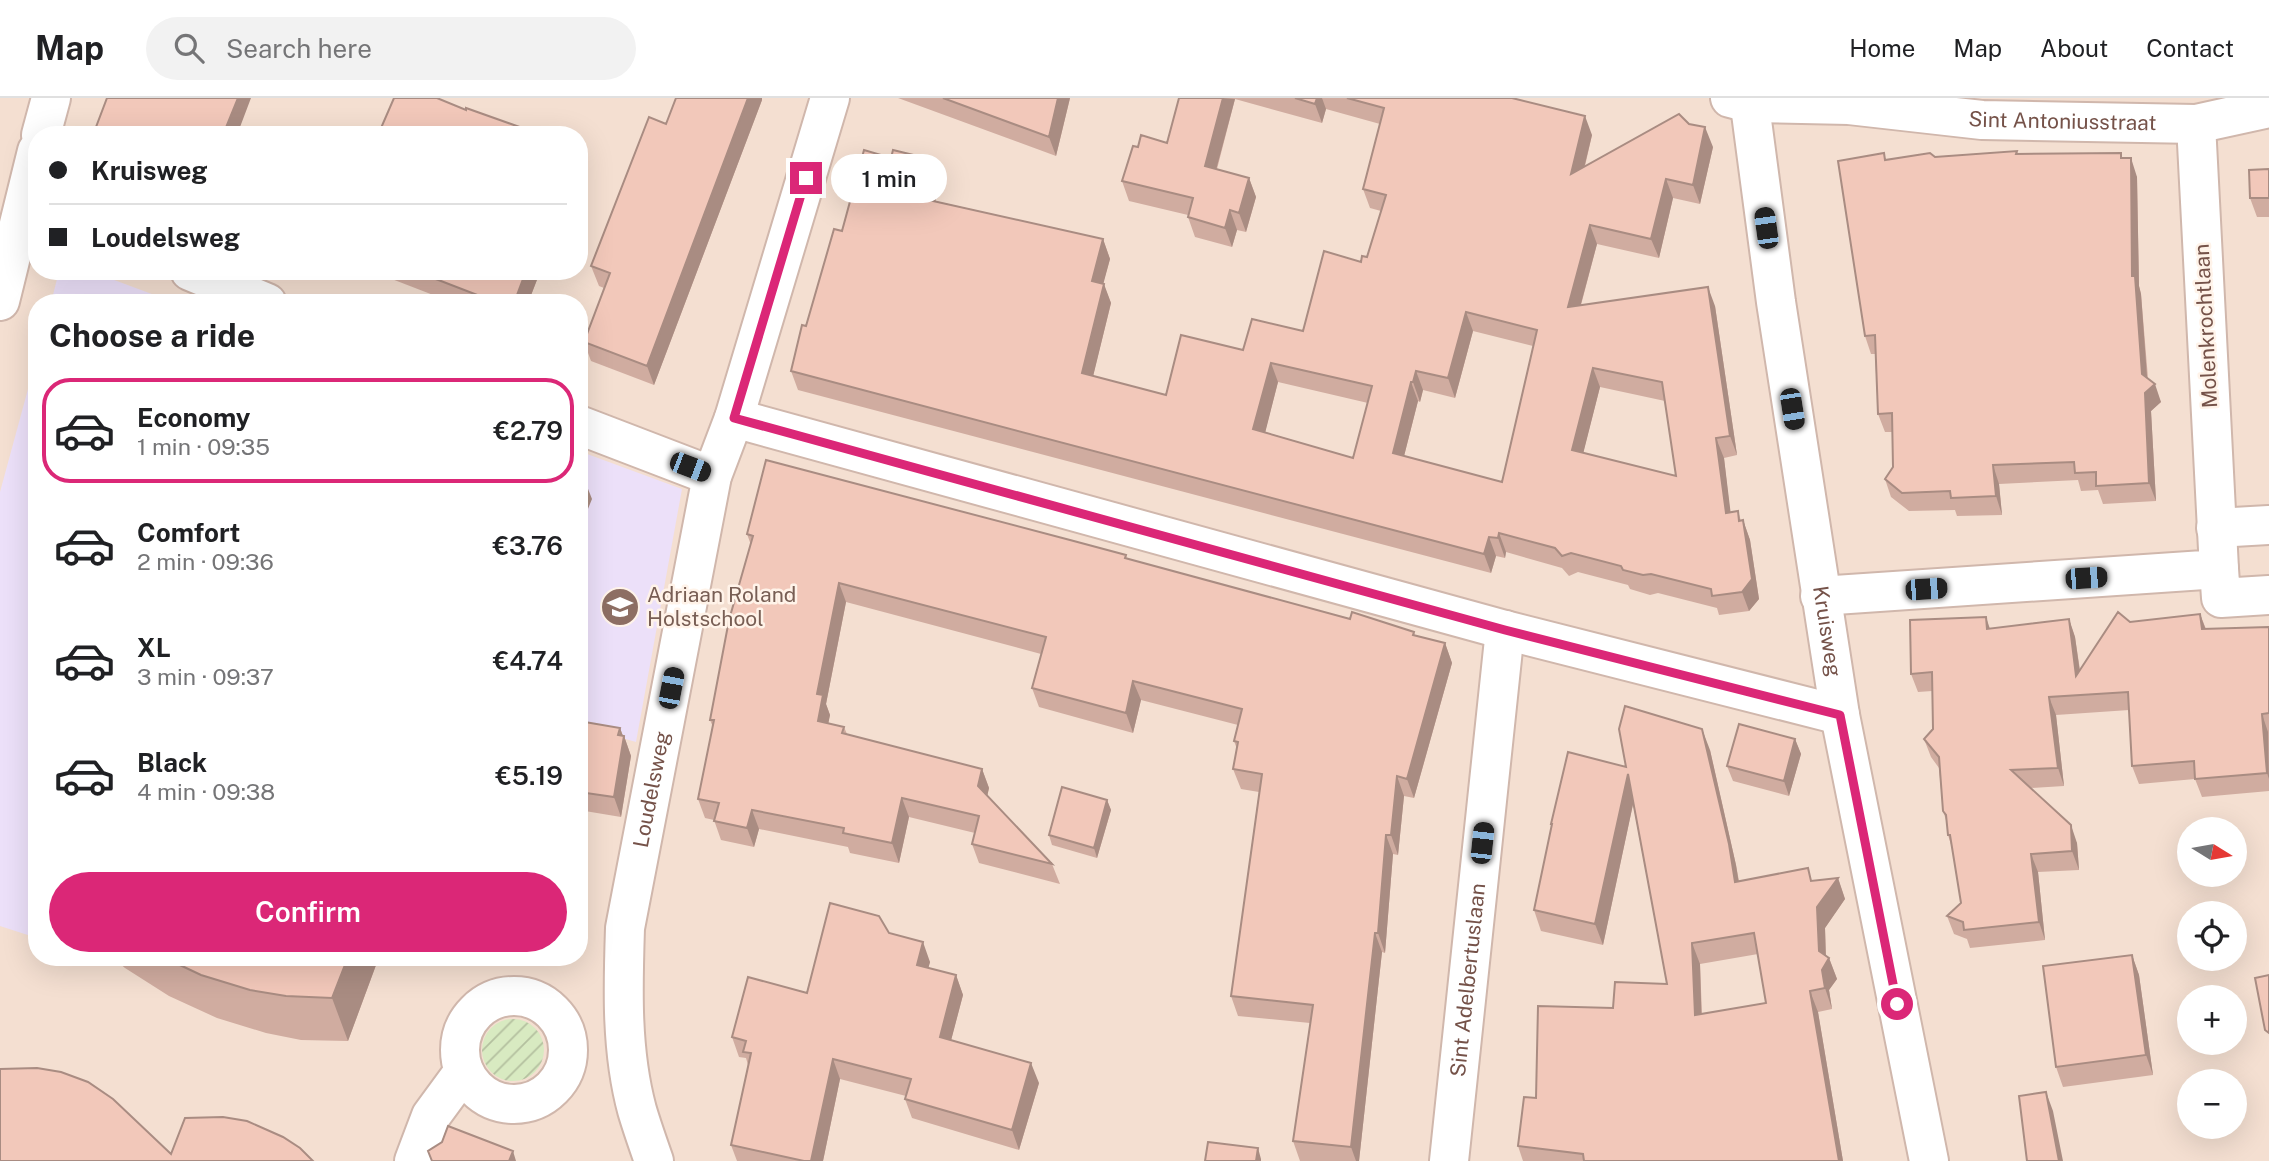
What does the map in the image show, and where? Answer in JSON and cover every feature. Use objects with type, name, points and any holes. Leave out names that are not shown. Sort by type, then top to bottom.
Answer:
[{"type":"street","points":[[43,126],[51,98]]},
{"type":"street","name":"Loudelsweg","points":[[654,1161],[637,1108],[627,1052],[623,989],[625,928],[712,476],[734,418],[830,98]]},
{"type":"street","name":"Sint Antoniusstraat","points":[[1743,100],[1849,106],[1982,120],[2196,124],[2269,108]]},
{"type":"street","name":"Kruisweg","points":[[1743,100],[1840,715],[1928,1161]]},
{"type":"street","name":"Molenkrochtlaan","points":[[2196,124],[2221,597],[2269,595]]},
{"type":"street","points":[[0,301],[28,212]]},
{"type":"street","points":[[212,280],[245,294]]},
{"type":"street","points":[[734,418],[1505,630],[1840,715]]},
{"type":"street","points":[[588,428],[712,476]]},
{"type":"street","points":[[2216,528],[2269,525]]},
{"type":"street","points":[[1820,596],[2219,569]]},
{"type":"street","name":"Sint Adelbertuslaan","points":[[1449,1161],[1505,630]]},
{"type":"street","points":[[515,996],[532,999],[548,1008],[559,1021],[567,1038],[568,1055],[563,1073],[553,1088],[522,1104],[504,1103],[487,1097],[474,1086],[464,1071],[460,1054],[462,1036],[469,1020],[482,1007],[497,999],[515,996]]},
{"type":"street","points":[[568,1055],[627,1052]]},
{"type":"street","points":[[414,1161],[431,1116],[464,1071]]},
{"type":"shaded area","points":[[0,98],[2269,98],[2269,1161],[0,1161]]},
{"type":"shaded area","points":[[57,280],[114,280],[152,294],[53,294]]},
{"type":"shaded area","points":[[28,389],[28,935],[0,926],[0,492]]},
{"type":"shaded area","name":"Adriaan Roland Holstschool","points":[[588,454],[682,489],[636,742],[588,729]]},
{"type":"green space","points":[[513,1019],[535,1028],[544,1050],[535,1072],[513,1081],[491,1072],[482,1050],[491,1028]]},
{"type":"building","points":[[107,98],[238,98],[227,126],[96,126]]},
{"type":"building","points":[[394,98],[437,98],[517,126],[382,126]]},
{"type":"building","points":[[676,98],[748,98],[647,366],[588,344],[588,331],[610,273],[591,266],[649,117],[666,124]]},
{"type":"building","points":[[943,98],[1058,98],[1049,137]]},
{"type":"building","points":[[1179,98],[1223,98],[1205,166],[1249,178],[1239,213],[1230,210],[1225,228],[1188,217],[1193,198],[1122,181],[1133,146],[1138,147],[1141,135],[1167,143]]},
{"type":"building","points":[[1295,98],[1317,98],[1315,104]]},
{"type":"building","points":[[1347,98],[1512,98],[1585,116],[1571,174],[1679,114],[1689,124],[1705,127],[1693,185],[1666,179],[1651,239],[1590,225],[1568,307],[1708,287],[1730,436],[1716,438],[1726,513],[1738,511],[1739,521],[1743,520],[1752,579],[1742,592],[1712,596],[1711,589],[1623,570],[1621,566],[1571,553],[1562,556],[1555,548],[1499,533],[1498,538],[1489,537],[1484,554],[791,371],[802,325],[806,326],[834,229],[842,231],[864,150],[891,158],[893,150],[934,160],[924,199],[1103,239],[1092,281],[1104,284],[1082,373],[1166,395],[1181,335],[1243,350],[1252,319],[1303,331],[1324,251],[1361,262],[1362,256],[1367,257],[1386,195],[1363,189],[1384,108]],"holes":[[[1466,312],[1537,330],[1502,482],[1393,453],[1416,371],[1448,378]],[[1271,363],[1372,386],[1353,458],[1253,429]],[[1593,368],[1662,382],[1676,476],[1572,450]]]},
{"type":"building","points":[[2017,151],[2016,154],[2121,153],[2121,158],[2131,158],[2132,276],[2135,276],[2142,374],[2155,384],[2145,393],[2149,483],[2096,486],[2096,472],[2075,473],[2074,462],[1993,465],[1996,496],[1951,498],[1950,491],[1902,493],[1885,479],[1893,467],[1892,413],[1878,414],[1875,335],[1865,336],[1838,161],[1884,153],[1885,160],[1930,153],[1935,157]]},
{"type":"building","points":[[2269,169],[2269,198],[2250,198],[2249,170]]},
{"type":"building","points":[[438,280],[523,280],[517,294],[475,294]]},
{"type":"building","points":[[766,460],[1126,555],[1125,558],[1350,619],[1352,612],[1414,632],[1413,635],[1445,643],[1407,779],[1397,776],[1391,835],[1386,835],[1378,933],[1375,933],[1351,1147],[1293,1141],[1313,1005],[1231,996],[1262,774],[1233,769],[1238,742],[1234,741],[1242,709],[1133,681],[1126,713],[1032,688],[1046,637],[839,583],[817,694],[823,695],[818,721],[844,727],[842,733],[982,769],[978,786],[1052,864],[972,844],[979,816],[902,798],[892,843],[843,833],[844,828],[752,810],[747,828],[714,821],[719,803],[698,799],[714,720],[710,720],[729,620],[753,536],[747,534]]},
{"type":"building","points":[[2118,612],[2130,622],[2200,614],[2202,629],[2269,627],[2269,713],[2262,714],[2267,773],[2195,779],[2194,761],[2132,766],[2128,692],[2049,697],[2058,768],[2011,770],[2071,825],[2072,851],[2031,854],[2039,922],[1964,930],[1963,922],[1947,916],[1961,903],[1950,835],[1943,811],[1939,757],[1924,739],[1933,729],[1932,672],[1911,674],[1910,620],[1986,617],[1987,629],[2069,619],[2076,676]]},
{"type":"building","points":[[1625,706],[1702,729],[1729,844],[1735,882],[1808,868],[1811,881],[1838,878],[1817,907],[1819,951],[1829,958],[1822,970],[1825,988],[1810,991],[1839,1161],[1584,1161],[1583,1154],[1518,1146],[1524,1097],[1536,1098],[1538,1006],[1613,1008],[1615,982],[1667,984],[1628,774],[1595,924],[1534,910],[1568,752],[1626,767],[1619,729]],"holes":[[[1754,933],[1766,1003],[1695,1015],[1692,943]]]},
{"type":"building","points":[[588,723],[620,728],[618,735],[624,736],[614,797],[588,793]]},
{"type":"building","points":[[1739,724],[1795,739],[1784,781],[1727,766]]},
{"type":"building","points":[[1062,787],[1107,800],[1094,848],[1049,835]]},
{"type":"building","points":[[830,903],[879,916],[889,933],[923,942],[917,965],[956,975],[940,1037],[1031,1063],[1012,1130],[905,1099],[911,1079],[833,1059],[811,1161],[731,1145],[751,1053],[743,1052],[746,1041],[732,1037],[748,977],[807,993]]},
{"type":"building","points":[[2132,955],[2146,1055],[2056,1067],[2043,966]]},
{"type":"building","points":[[182,966],[344,966],[332,998],[286,996],[250,990],[201,975]]},
{"type":"building","points":[[2269,975],[2269,1033],[2265,1030],[2255,978]]},
{"type":"building","points":[[37,1068],[61,1072],[88,1082],[113,1099],[171,1154],[185,1118],[223,1117],[247,1121],[283,1137],[313,1161],[0,1161],[0,1069]]},
{"type":"building","points":[[2046,1092],[2059,1161],[2027,1161],[2019,1096]]},
{"type":"building","points":[[448,1126],[513,1151],[509,1161],[432,1161],[428,1151],[442,1142]]},
{"type":"building","points":[[1208,1142],[1258,1148],[1256,1161],[1205,1161]]},
{"type":"place","name":"Adriaan Roland Holstschool","points":[[620,607]]},
{"type":"route","points":[[806,178],[734,418],[1505,630],[1840,715],[1897,1004]]}]
